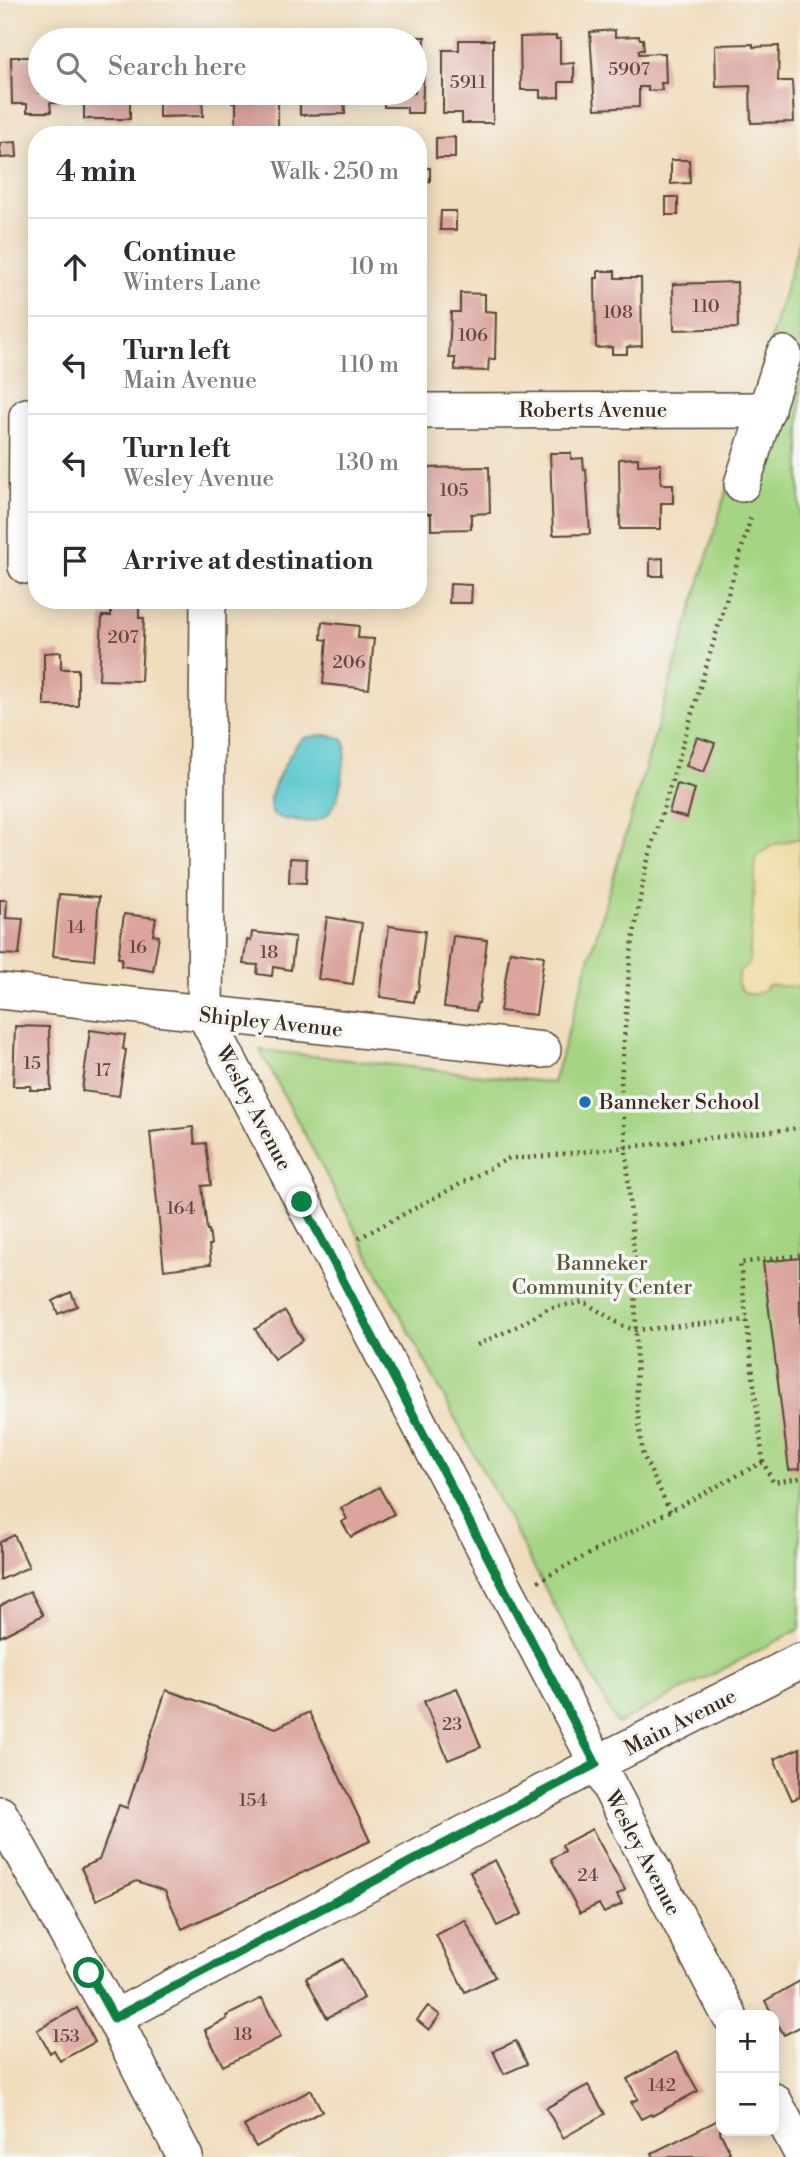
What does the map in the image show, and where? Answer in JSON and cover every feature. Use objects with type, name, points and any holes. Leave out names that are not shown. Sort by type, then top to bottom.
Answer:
[{"type":"street","points":[[742,484],[785,354]]},
{"type":"street","name":"Roberts Avenue","points":[[427,411],[767,410]]},
{"type":"street","points":[[21,416],[26,566]]},
{"type":"street","name":"Wesley Avenue","points":[[208,609],[205,1015],[726,2010]]},
{"type":"street","name":"Shipley Avenue","points":[[0,991],[543,1050]]},
{"type":"street","name":"Main Avenue","points":[[114,2018],[596,1764],[800,1661]]},
{"type":"street","points":[[0,1814],[114,2018],[185,2157]]},
{"type":"street","points":[[779,2110],[800,2150]]},
{"type":"path","points":[[670,1511],[643,1455],[637,1407],[635,1269],[621,1082],[631,958],[645,870],[755,504],[742,484]]},
{"type":"path","points":[[330,1254],[509,1158],[800,1128]]},
{"type":"path","points":[[800,1255],[740,1263],[762,1462],[773,1482],[800,1478]]},
{"type":"path","points":[[477,1345],[549,1308],[584,1302],[625,1327],[636,1330],[747,1320]]},
{"type":"path","points":[[508,1597],[762,1462]]},
{"type":"green space","name":"Banneker Community Center","points":[[800,239],[800,1629],[617,1724],[260,1050],[553,1083]]},
{"type":"sand","points":[[800,838],[800,987],[768,985],[761,992],[747,993],[741,990],[738,977],[741,970],[749,964],[756,856],[773,845]]},
{"type":"water","points":[[324,735],[338,737],[344,741],[346,748],[341,783],[332,809],[323,818],[311,822],[273,815],[270,799],[293,750],[302,739]]},
{"type":"building","points":[[615,30],[615,37],[639,36],[643,39],[644,50],[639,50],[639,54],[665,53],[666,83],[661,83],[662,90],[648,91],[648,87],[639,87],[639,107],[595,109],[590,32]]},
{"type":"building","points":[[556,36],[556,39],[560,39],[560,64],[574,63],[574,82],[559,82],[559,97],[540,98],[540,90],[521,90],[520,37]]},
{"type":"building","points":[[459,40],[493,40],[493,123],[462,123],[462,113],[443,113],[443,50],[459,50]]},
{"type":"building","points":[[753,44],[753,47],[779,46],[778,81],[792,81],[794,122],[751,123],[750,86],[716,87],[715,45]]},
{"type":"building","points":[[11,57],[28,57],[28,105],[50,105],[51,112],[27,112],[27,104],[12,104]]},
{"type":"building","points":[[84,105],[130,105],[130,119],[84,119]]},
{"type":"building","points":[[159,105],[203,105],[203,116],[159,117]]},
{"type":"building","points":[[236,105],[278,105],[278,126],[236,126]]},
{"type":"building","points":[[300,105],[345,105],[345,114],[300,115]]},
{"type":"building","points":[[422,105],[422,113],[407,113],[407,107],[384,107]]},
{"type":"building","points":[[455,137],[455,158],[436,158],[436,138]]},
{"type":"building","points":[[16,142],[17,157],[1,158],[0,143]]},
{"type":"building","points":[[671,160],[689,160],[690,183],[671,184]]},
{"type":"building","points":[[427,168],[430,168],[430,182],[427,182]]},
{"type":"building","points":[[666,197],[678,197],[678,215],[666,215]]},
{"type":"building","points":[[441,211],[456,211],[456,230],[440,230]]},
{"type":"building","points":[[598,271],[615,271],[615,278],[641,278],[642,346],[627,347],[627,354],[612,354],[612,347],[596,348],[595,278],[598,278]]},
{"type":"building","points":[[737,282],[738,328],[674,330],[673,284]]},
{"type":"building","points":[[460,293],[485,294],[485,311],[496,312],[495,359],[489,359],[488,371],[455,370],[455,358],[449,358],[451,312],[460,312]]},
{"type":"building","points":[[550,453],[571,453],[571,459],[583,458],[590,534],[553,535]]},
{"type":"building","points":[[638,458],[638,465],[661,464],[661,484],[673,484],[673,503],[661,503],[661,529],[620,529],[619,459]]},
{"type":"building","points":[[489,467],[490,513],[471,514],[471,529],[431,530],[431,514],[427,514],[427,468]]},
{"type":"building","points":[[663,558],[663,576],[650,576],[650,559]]},
{"type":"building","points":[[450,584],[472,585],[471,603],[449,603]]},
{"type":"building","points":[[111,609],[139,609],[139,618],[144,618],[141,681],[99,680],[102,616],[111,616]]},
{"type":"building","points":[[322,622],[359,626],[358,638],[374,639],[369,689],[323,684],[327,640],[321,639]]},
{"type":"building","points":[[61,652],[61,669],[78,669],[78,706],[44,706],[44,653]]},
{"type":"building","points":[[697,737],[715,743],[704,772],[686,766]]},
{"type":"building","points":[[677,784],[695,789],[687,818],[669,813]]},
{"type":"building","points":[[290,858],[307,859],[306,883],[289,882]]},
{"type":"building","points":[[59,894],[99,897],[94,960],[53,956]]},
{"type":"building","points":[[0,900],[7,900],[6,918],[23,919],[19,955],[0,954]]},
{"type":"building","points":[[124,914],[156,918],[153,935],[159,936],[153,971],[121,966],[122,958],[118,958]]},
{"type":"building","points":[[327,917],[362,923],[353,984],[318,979]]},
{"type":"building","points":[[389,926],[425,931],[418,991],[414,1002],[380,997]]},
{"type":"building","points":[[252,932],[295,937],[291,970],[273,967],[272,976],[257,974],[258,965],[243,964],[247,940],[251,941]]},
{"type":"building","points":[[453,936],[487,940],[476,1011],[444,1007]]},
{"type":"building","points":[[510,951],[544,956],[536,1015],[500,1011]]},
{"type":"building","points":[[15,1026],[49,1027],[51,1090],[30,1090],[31,1086],[13,1086]]},
{"type":"building","points":[[90,1030],[125,1035],[123,1049],[126,1050],[119,1096],[82,1091]]},
{"type":"building","points":[[193,1127],[195,1144],[206,1143],[211,1185],[202,1186],[211,1245],[211,1264],[164,1270],[150,1132]]},
{"type":"building","points":[[800,1258],[800,1469],[789,1470],[763,1262]]},
{"type":"building","points":[[71,1292],[77,1306],[58,1314],[53,1301]]},
{"type":"building","points":[[285,1311],[303,1340],[274,1359],[255,1329]]},
{"type":"building","points":[[379,1487],[394,1514],[351,1537],[342,1522],[347,1519],[341,1508]]},
{"type":"building","points":[[14,1535],[29,1567],[0,1580],[0,1542]]},
{"type":"building","points":[[30,1591],[43,1615],[0,1637],[0,1606]]},
{"type":"building","points":[[457,1688],[481,1747],[448,1760],[424,1701]]},
{"type":"building","points":[[166,1690],[276,1728],[309,1712],[370,1841],[182,1929],[165,1891],[137,1881],[96,1900],[81,1868],[99,1860],[119,1805],[127,1808]]},
{"type":"building","points":[[800,1748],[800,1797],[792,1800],[774,1759]]},
{"type":"building","points":[[592,1829],[625,1890],[617,1895],[622,1904],[604,1913],[599,1904],[580,1913],[551,1859],[565,1851],[562,1845]]},
{"type":"building","points":[[495,1860],[522,1914],[497,1926],[470,1872]]},
{"type":"building","points":[[465,1920],[495,1977],[465,1992],[436,1935]]},
{"type":"building","points":[[343,1959],[364,1998],[327,2018],[306,1978]]},
{"type":"building","points":[[800,1981],[800,2027],[784,2035],[779,2026],[779,2010],[770,2010],[765,2001]]},
{"type":"building","points":[[262,1998],[281,2037],[223,2066],[205,2030]]},
{"type":"building","points":[[428,2006],[440,2015],[429,2030],[417,2020]]},
{"type":"building","points":[[77,2008],[95,2042],[60,2061],[54,2050],[50,2053],[37,2030]]},
{"type":"building","points":[[516,2041],[527,2064],[504,2074],[493,2051]]},
{"type":"building","points":[[676,2052],[698,2091],[652,2116],[651,2114],[641,2119],[631,2102],[638,2099],[627,2079]]},
{"type":"building","points":[[588,2085],[605,2114],[563,2138],[546,2108]]},
{"type":"building","points":[[311,2090],[322,2111],[256,2147],[244,2126]]},
{"type":"building","points":[[716,2121],[716,2136],[722,2136],[730,2152],[721,2157],[654,2157],[652,2153]]},
{"type":"place","name":"Banneker School","points":[[585,1102]]},
{"type":"route","points":[[89,1973],[114,2018],[596,1764],[302,1202]]}]
